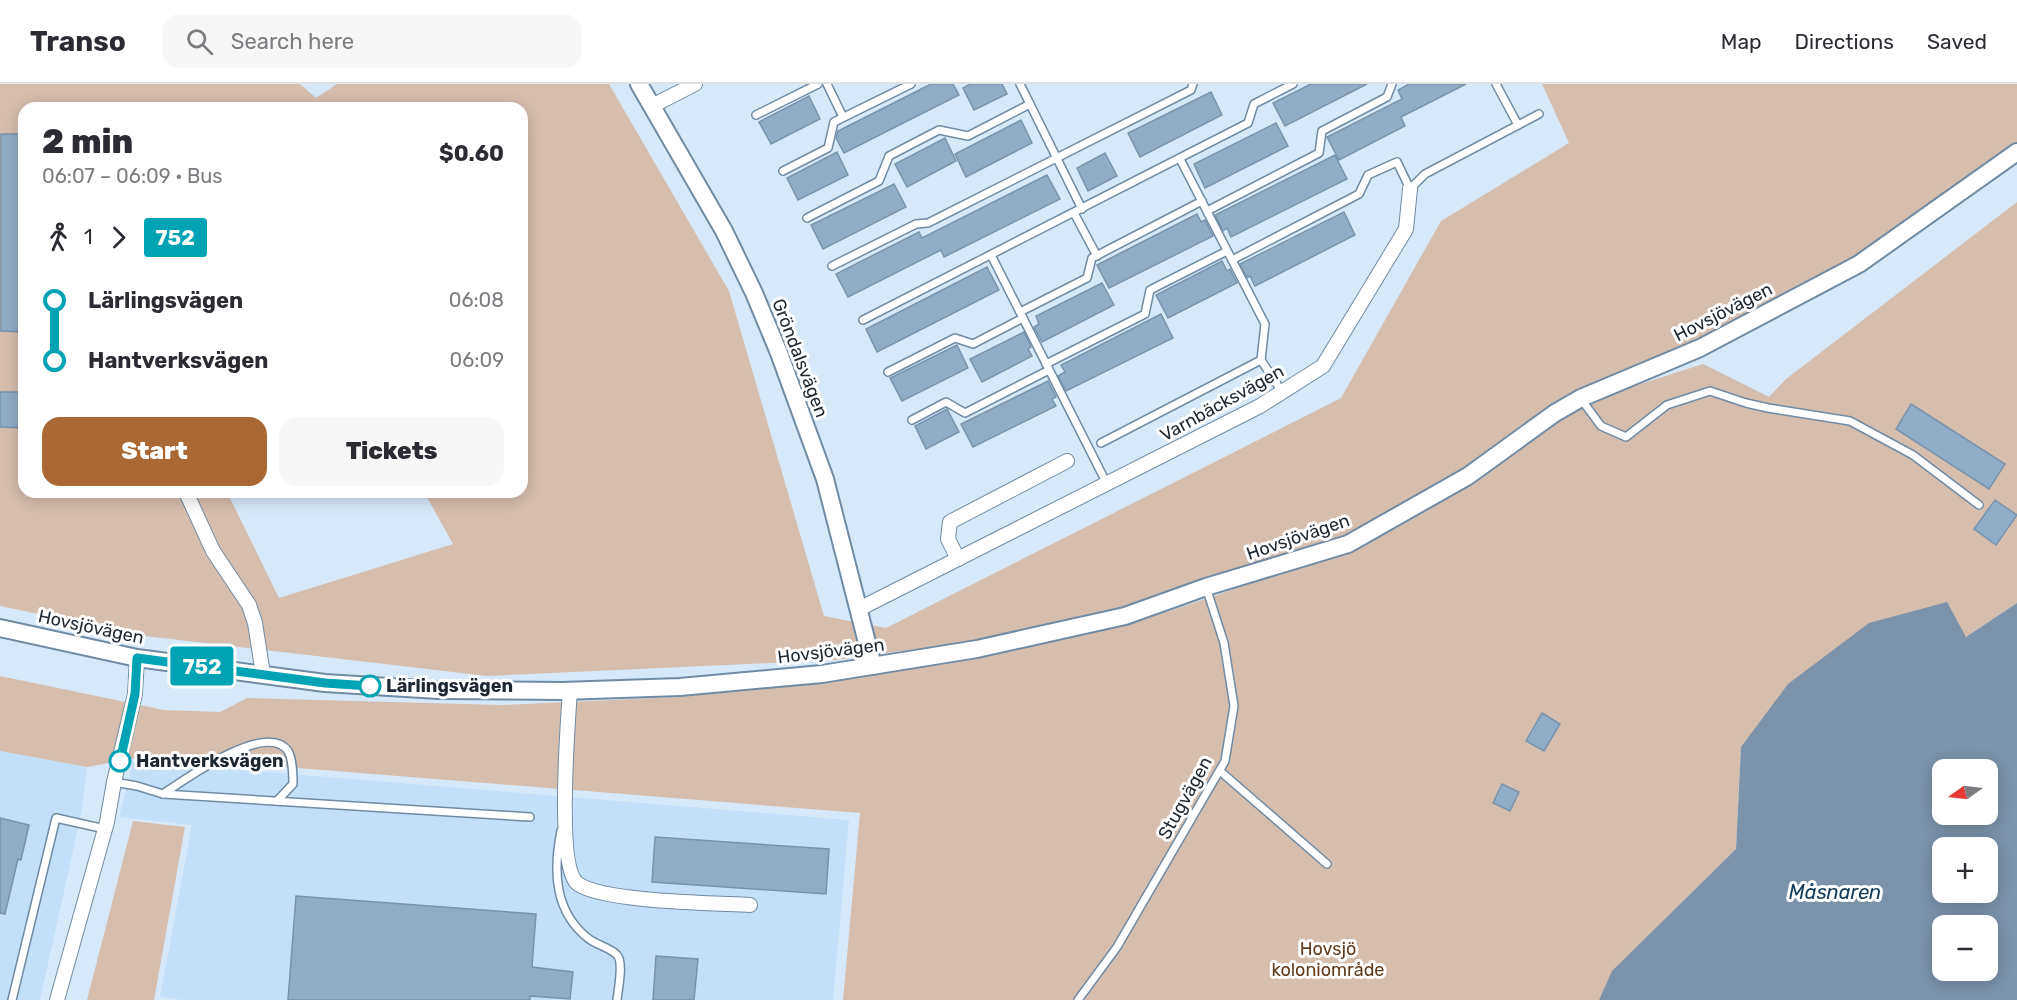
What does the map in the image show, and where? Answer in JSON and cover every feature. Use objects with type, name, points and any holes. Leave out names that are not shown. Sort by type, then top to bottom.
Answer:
[{"type":"street","name":"Gröndalsvägen","points":[[639,84],[724,231],[775,343],[825,479],[873,666]]},
{"type":"street","points":[[652,106],[695,84]]},
{"type":"street","name":"Hovsjövägen","points":[[0,628],[137,658],[325,683],[438,690],[570,690],[680,687],[822,674],[977,649],[1125,616],[1206,587],[1348,544],[1468,476],[1555,413],[1581,398],[1700,348],[1859,264],[2017,152]]},
{"type":"street","name":"Varnbäcksvägen","points":[[859,609],[1260,406],[1323,366],[1407,228],[1410,189]]},
{"type":"street","points":[[958,559],[948,539],[950,522],[1066,461]]},
{"type":"street","points":[[189,498],[213,551],[249,605],[255,623],[263,674]]},
{"type":"street","points":[[57,1000],[105,829],[135,694],[137,658]]},
{"type":"street","points":[[570,690],[565,811],[567,857],[571,874],[577,884],[615,896],[750,905]]},
{"type":"lane","points":[[756,115],[818,84]]},
{"type":"lane","points":[[827,84],[843,117]]},
{"type":"lane","points":[[783,171],[828,148],[834,122],[911,84]]},
{"type":"lane","points":[[1020,84],[1082,209]]},
{"type":"lane","points":[[832,266],[916,224],[928,223],[1057,158],[1191,90],[1193,84]]},
{"type":"lane","points":[[863,320],[1248,123],[1254,104],[1293,84]]},
{"type":"lane","points":[[1207,211],[1319,153],[1322,131],[1387,97],[1392,84]]},
{"type":"lane","points":[[1496,84],[1518,125]]},
{"type":"lane","points":[[807,218],[879,181],[889,156],[919,140],[939,130],[968,136],[1030,104]]},
{"type":"lane","points":[[1232,260],[1359,195],[1368,175],[1397,162],[1410,189],[1425,174],[1539,114]]},
{"type":"lane","points":[[1180,159],[1265,324],[1261,360],[1282,392]]},
{"type":"lane","points":[[888,372],[955,338],[973,344],[1087,278],[1092,258],[1202,201]]},
{"type":"lane","points":[[1074,213],[1097,256]]},
{"type":"lane","points":[[912,420],[946,402],[965,413],[1145,314],[1149,290],[1227,251]]},
{"type":"lane","points":[[991,255],[1107,483]]},
{"type":"lane","points":[[1101,443],[1261,360]]},
{"type":"lane","points":[[1581,398],[1601,426],[1626,437],[1667,405],[1710,391],[1757,406],[1850,421],[1912,455],[1979,505]]},
{"type":"lane","name":"Stugvägen","points":[[1078,1000],[1117,947],[1225,761],[1234,706],[1224,643],[1206,587]]},
{"type":"lane","points":[[163,794],[241,748],[267,741],[280,745],[288,751],[292,768],[293,784],[276,801]]},
{"type":"lane","points":[[1220,771],[1327,864]]},
{"type":"lane","points":[[114,782],[163,794],[530,818]]},
{"type":"lane","points":[[565,811],[557,864],[558,895],[573,924],[597,945],[619,957],[621,964],[617,1000]]},
{"type":"lane","points":[[12,1000],[56,818],[105,829]]},
{"type":"shaded area","points":[[0,751],[87,767],[82,810],[40,1000],[0,1000]]},
{"type":"shaded area","points":[[133,761],[849,820],[833,1000],[183,1000],[160,997],[192,825],[119,817]]},
{"type":"green space","points":[[0,84],[300,84],[316,98],[337,84],[609,84],[729,291],[824,616],[886,628],[1341,398],[1441,221],[1569,143],[1542,84],[2017,84],[2017,151],[1857,259],[1465,470],[1338,543],[1122,607],[973,641],[837,660],[487,676],[145,636],[0,606]]},
{"type":"green space","name":"Hovsjö koloniområde","points":[[2017,202],[2017,603],[1966,637],[1741,747],[1736,849],[1613,971],[1599,1000],[843,1000],[860,813],[147,756],[87,767],[0,751],[0,676],[164,710],[220,712],[247,698],[502,705],[677,697],[839,680],[994,655],[1170,611],[1336,554],[1584,402],[1703,364],[1769,397],[1786,379]]},
{"type":"green space","points":[[133,821],[185,827],[154,1000],[87,1000]]},
{"type":"water","name":"Måsnaren","points":[[1947,602],[1966,637],[2017,603],[2017,1000],[1599,1000],[1612,971],[1736,849],[1741,747],[1788,684],[1869,623]]},
{"type":"building","points":[[931,84],[953,84],[959,95],[844,153],[836,138],[838,131]]},
{"type":"building","points":[[970,84],[1002,84],[1007,94],[974,110],[963,88]]},
{"type":"building","points":[[1311,84],[1367,84],[1285,126],[1273,103]]},
{"type":"building","points":[[1409,84],[1466,84],[1401,117],[1405,126],[1339,160],[1327,137],[1402,99],[1398,90]]},
{"type":"building","points":[[1211,92],[1222,115],[1140,157],[1128,133]]},
{"type":"building","points":[[809,96],[820,119],[771,144],[759,122]]},
{"type":"building","points":[[1021,120],[1032,143],[966,177],[955,154]]},
{"type":"building","points":[[1276,123],[1288,146],[1205,188],[1194,164]]},
{"type":"building","points":[[1,134],[18,134],[18,332],[1,331]]},
{"type":"building","points":[[945,138],[956,161],[907,187],[895,164]]},
{"type":"building","points":[[837,152],[848,175],[798,200],[787,178]]},
{"type":"building","points":[[1105,153],[1117,176],[1088,191],[1077,168]]},
{"type":"building","points":[[1335,155],[1347,179],[1231,237],[1227,228],[1223,231],[1215,215]]},
{"type":"building","points":[[1047,175],[1060,199],[944,257],[941,250],[848,297],[836,274],[919,232],[922,238]]},
{"type":"building","points":[[894,184],[906,207],[823,249],[811,225]]},
{"type":"building","points":[[1344,212],[1355,235],[1255,286],[1250,276],[1247,278],[1240,264]]},
{"type":"building","points":[[1197,214],[1201,222],[1205,220],[1213,236],[1109,288],[1097,265]]},
{"type":"building","points":[[1222,261],[1227,271],[1230,269],[1237,283],[1168,318],[1156,295]]},
{"type":"building","points":[[987,267],[999,290],[877,352],[866,329]]},
{"type":"building","points":[[1102,283],[1114,305],[1042,342],[1034,327],[1039,324],[1036,316]]},
{"type":"building","points":[[1161,314],[1173,338],[1066,391],[1058,376],[1065,372],[1061,365]]},
{"type":"building","points":[[1024,332],[1031,347],[1028,349],[1032,356],[982,382],[970,359]]},
{"type":"building","points":[[957,345],[968,368],[902,401],[890,378]]},
{"type":"building","points":[[1048,381],[1056,397],[1052,399],[1056,406],[973,447],[961,424]]},
{"type":"building","points":[[0,392],[18,392],[18,428],[0,427]]},
{"type":"building","points":[[1911,404],[2005,464],[1989,489],[1896,429]]},
{"type":"building","points":[[947,409],[959,432],[926,449],[915,426]]},
{"type":"building","points":[[1995,500],[2017,515],[1996,545],[1974,529]]},
{"type":"building","points":[[1542,713],[1560,724],[1544,751],[1526,741]]},
{"type":"building","points":[[1502,784],[1519,792],[1510,811],[1493,803]]},
{"type":"building","points":[[0,818],[29,825],[5,914],[0,913]]},
{"type":"building","points":[[655,837],[829,849],[826,894],[652,882]]},
{"type":"building","points":[[296,896],[536,914],[532,967],[573,972],[570,999],[530,996],[530,1000],[288,1000]]},
{"type":"building","points":[[656,956],[698,959],[694,1000],[653,1000]]},
{"type":"bus line","name":"752","points":[[120,761],[135,694],[137,658],[291,679],[370,686]]},
{"type":"place","name":"Lärlingsvägen","points":[[370,686]]},
{"type":"place","name":"Hantverksvägen","points":[[120,761]]}]
